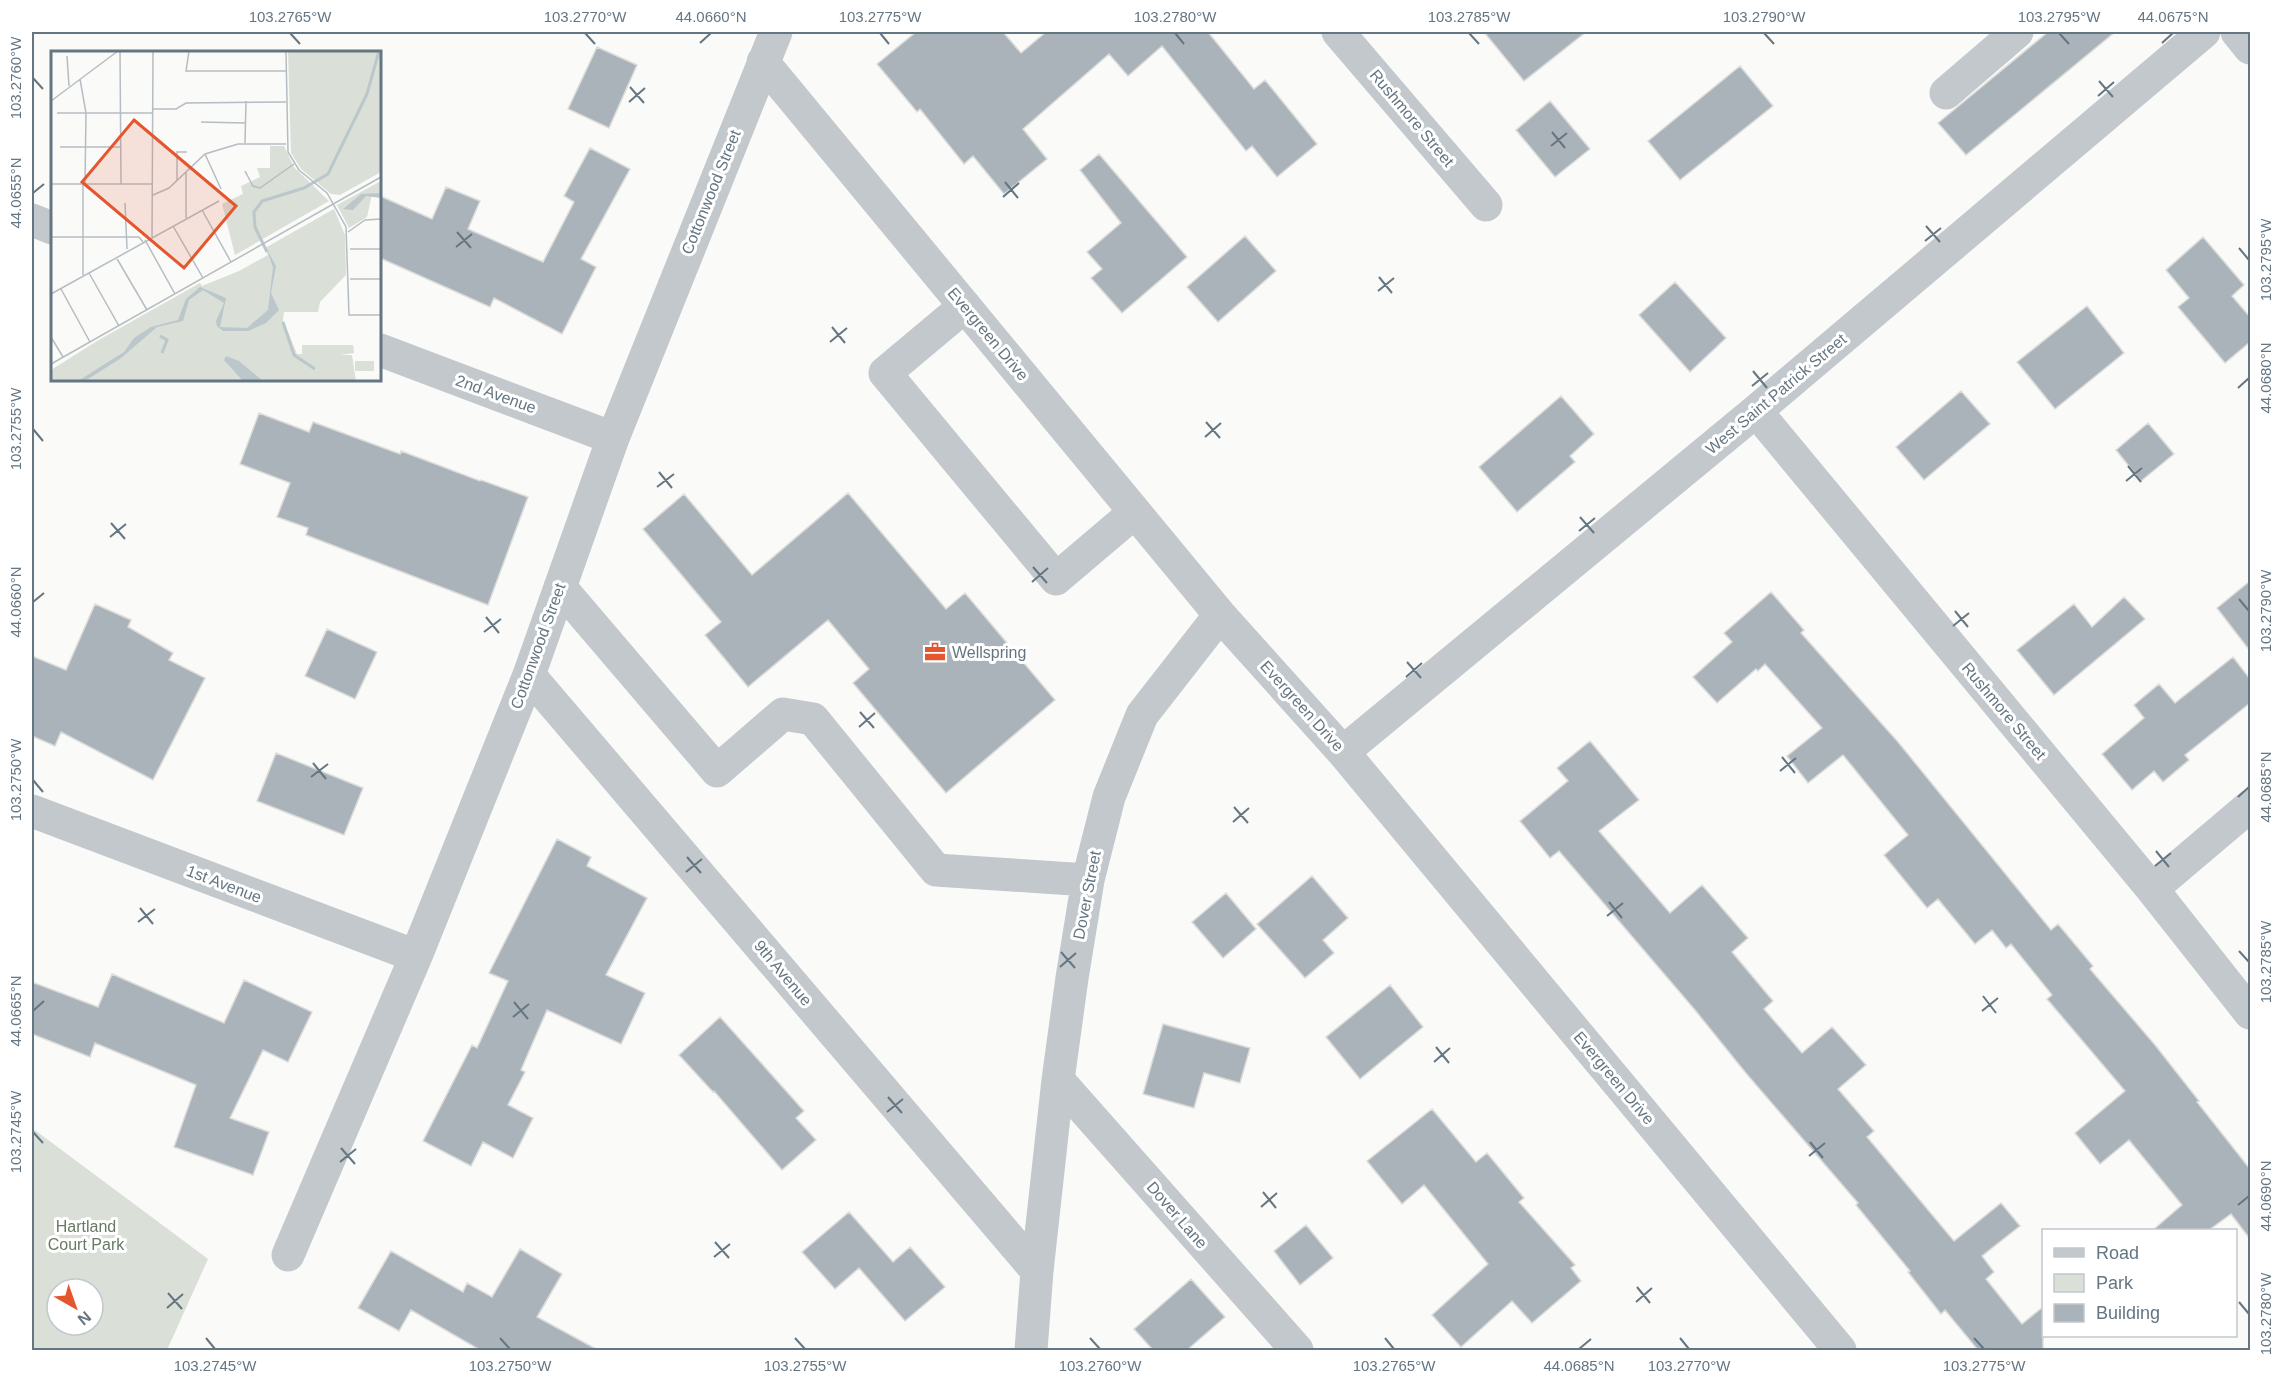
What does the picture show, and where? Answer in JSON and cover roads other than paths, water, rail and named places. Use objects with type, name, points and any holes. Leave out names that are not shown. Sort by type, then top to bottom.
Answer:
[{"type":"street","name":"Cottonwood Street","points":[[288,1254],[416,956],[529,675],[613,438],[776,32]]},
{"type":"street","name":"Rushmore Street","points":[[1338,32],[1486,205]]},
{"type":"street","points":[[1946,93],[2017,32]]},
{"type":"street","name":"West Saint Patrick Street","points":[[1343,752],[1756,411],[2204,32]]},
{"type":"street","points":[[2237,32],[2250,48]]},
{"type":"street","name":"Evergreen Drive","points":[[763,62],[1220,615],[1343,752],[1840,1350]]},
{"type":"street","points":[[32,220],[51,228]]},
{"type":"street","points":[[965,306],[885,373],[892,382],[1056,579],[1135,512]]},
{"type":"street","name":"2nd Avenue","points":[[381,350],[613,438]]},
{"type":"street","name":"Rushmore Street","points":[[1756,411],[2152,889],[2250,1013]]},
{"type":"street","points":[[560,587],[717,771],[783,714],[813,719],[936,870],[1088,880]]},
{"type":"street","name":"Dover Street","points":[[1031,1350],[1037,1271],[1058,1080],[1072,978],[1088,880],[1109,797],[1142,715],[1220,615]]},
{"type":"street","name":"9th Avenue","points":[[529,675],[1037,1271]]},
{"type":"street","points":[[2152,889],[2250,806]]},
{"type":"street","name":"1st Avenue","points":[[32,811],[416,956]]},
{"type":"street","name":"Dover Lane","points":[[1058,1080],[1297,1350]]},
{"type":"place","name":"Wellspring","points":[[935,652]]},
{"type":"park label","name":"Hartland Court Park","points":[[86,1235]]}]
